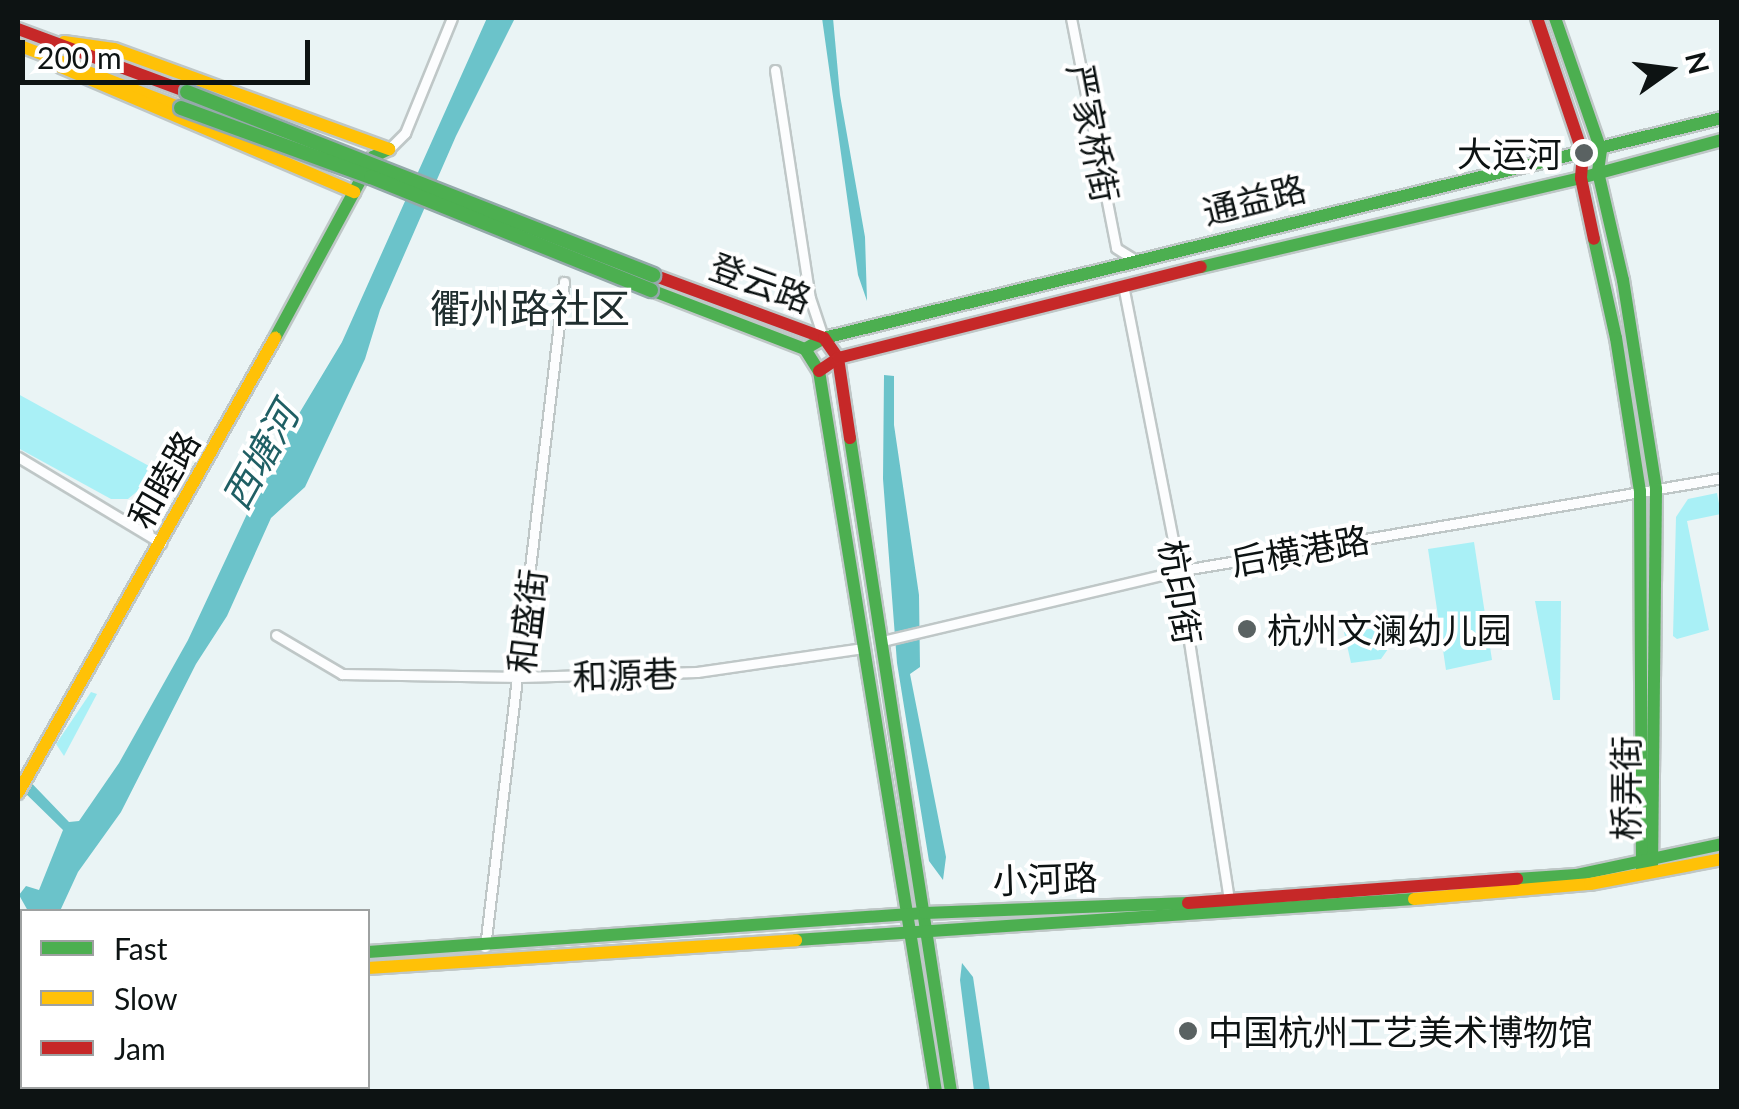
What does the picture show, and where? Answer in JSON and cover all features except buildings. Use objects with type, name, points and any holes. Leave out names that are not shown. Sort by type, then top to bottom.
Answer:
[{"type":"main road","name":"桥弄街","points":[[1537,18],[1584,154],[1581,178],[1616,338],[1640,491],[1647,867]]},
{"type":"main road","name":"桥弄街","points":[[1554,18],[1601,150],[1598,172],[1623,280],[1656,489],[1647,867]]},
{"type":"main road","name":"登云路","points":[[18,30],[30,45],[181,108],[652,282],[824,338],[838,358],[890,639],[925,913],[937,1037],[936,1092]]},
{"type":"main road","points":[[30,45],[114,49],[389,149]]},
{"type":"main road","points":[[30,45],[88,82],[354,192]]},
{"type":"main road","name":"登云路","points":[[30,45],[187,92],[652,282],[805,350],[819,372],[908,936],[950,1092]]},
{"type":"main road","name":"通益路","points":[[805,350],[824,338],[1722,118]]},
{"type":"main road","name":"通益路","points":[[819,372],[838,358],[1122,286],[1581,178],[1722,140]]},
{"type":"main road","name":"和睦路","points":[[18,793],[161,543],[373,157],[389,149]]},
{"type":"main road","name":"小河路","points":[[370,952],[908,936],[1336,905],[1647,867],[1722,844]]},
{"type":"main road","name":"小河路","points":[[370,968],[485,951],[925,913],[1229,901],[1576,875],[1722,859]]},
{"type":"street","points":[[389,149],[405,133],[452,18]]},
{"type":"street","name":"严家桥街","points":[[1071,18],[1116,248],[1136,260]]},
{"type":"street","points":[[775,70],[810,298],[824,338]]},
{"type":"street","name":"严家桥街","points":[[1099,269],[1116,248]]},
{"type":"street","name":"和盛街","points":[[485,951],[564,282]]},
{"type":"street","name":"杭印街","points":[[1122,286],[1178,572],[1229,901]]},
{"type":"street","points":[[18,456],[161,543]]},
{"type":"street","name":"后横港路","points":[[890,639],[1178,572],[1722,478]]},
{"type":"street","name":"和源巷","points":[[276,635],[342,674],[520,676],[697,672],[863,648]]},
{"type":"shaded area","points":[[487,18],[515,18],[456,136],[380,310],[365,359],[305,487],[271,518],[227,616],[196,664],[121,812],[78,872],[61,909],[27,909],[19,895],[26,886],[39,890],[63,830],[18,786],[18,769],[69,822],[79,821],[119,763],[188,640],[276,452],[342,342]]},
{"type":"shaded area","points":[[822,18],[833,18],[840,95],[865,237],[867,301],[858,275]]},
{"type":"shaded area","points":[[884,375],[894,376],[894,425],[919,595],[920,667],[910,674],[946,857],[943,880],[929,861],[897,663],[883,479]]},
{"type":"shaded area","points":[[18,394],[149,466],[140,489],[128,499],[111,499],[18,448]]},
{"type":"shaded area","points":[[1717,493],[1721,514],[1687,521],[1709,630],[1677,639],[1673,636],[1676,517],[1688,499]]},
{"type":"shaded area","points":[[1474,542],[1492,660],[1446,670],[1428,549]]},
{"type":"shaded area","points":[[1535,601],[1561,601],[1560,700],[1553,700]]},
{"type":"shaded area","points":[[1386,627],[1388,649],[1381,659],[1351,663],[1344,632]]},
{"type":"shaded area","points":[[91,692],[97,694],[64,756],[56,744]]},
{"type":"shaded area","points":[[962,963],[973,977],[990,1091],[974,1091],[960,980]]},
{"type":"traffic: fast","points":[[1555,18],[1601,150],[1598,172],[1623,280],[1656,489],[1652,866]]},
{"type":"traffic: fast","points":[[187,92],[653,275]]},
{"type":"traffic: fast","points":[[181,108],[371,177],[651,290]]},
{"type":"traffic: fast","points":[[805,349],[824,338],[1722,118]]},
{"type":"traffic: fast","points":[[1201,267],[1581,178],[1722,140]]},
{"type":"traffic: fast","points":[[275,338],[373,157],[389,149]]},
{"type":"traffic: fast","points":[[1594,239],[1616,338],[1640,491],[1642,869]]},
{"type":"traffic: fast","points":[[651,290],[805,349],[819,371],[936,1092]]},
{"type":"traffic: fast","points":[[850,438],[951,1092]]},
{"type":"traffic: fast","points":[[1517,879],[1576,875],[1722,844]]},
{"type":"traffic: fast","points":[[796,940],[1414,899]]},
{"type":"traffic: fast","points":[[370,952],[925,913],[1188,903]]},
{"type":"traffic: slow","points":[[64,42],[114,49],[389,149]]},
{"type":"traffic: slow","points":[[18,45],[181,108]]},
{"type":"traffic: slow","points":[[61,67],[354,192]]},
{"type":"traffic: slow","points":[[18,793],[275,338]]},
{"type":"traffic: slow","points":[[1414,899],[1590,884],[1722,859]]},
{"type":"traffic: slow","points":[[370,968],[796,940]]},
{"type":"traffic: jam","points":[[1537,18],[1583,154],[1581,178],[1594,239]]},
{"type":"traffic: jam","points":[[18,29],[187,92]]},
{"type":"traffic: jam","points":[[819,371],[838,358],[1201,267]]},
{"type":"traffic: jam","points":[[653,275],[824,338],[838,358],[850,438]]},
{"type":"traffic: jam","points":[[1188,903],[1517,879]]},
{"type":"place","name":"大运河","points":[[1584,153]]},
{"type":"place","name":"杭州文澜幼儿园","points":[[1247,629]]},
{"type":"place","name":"中国杭州工艺美术博物馆","points":[[1188,1031]]},
{"type":"district","name":"衢州路社区","points":[[530,308]]},
{"type":"water label","name":"西塘河","points":[[260,456]]}]
